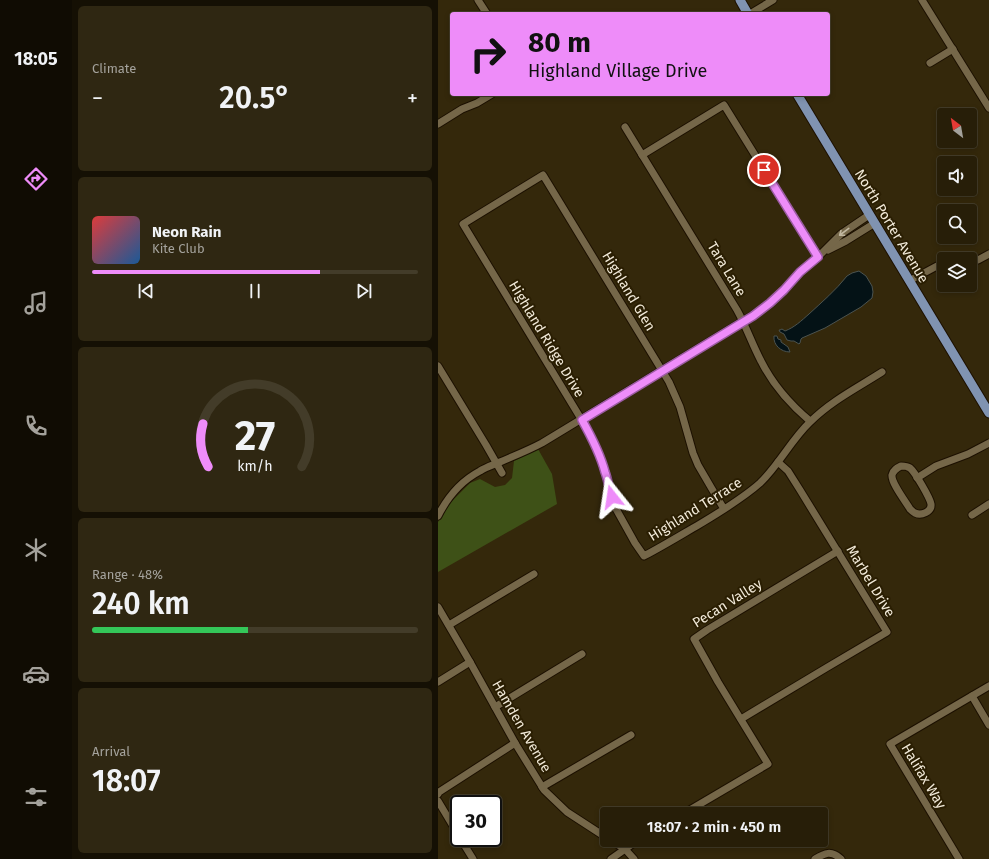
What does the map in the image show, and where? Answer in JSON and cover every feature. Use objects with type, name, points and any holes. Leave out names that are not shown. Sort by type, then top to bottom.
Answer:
[{"type":"main road","points":[[740,0],[748,12]]},
{"type":"main road","name":"North Porter Avenue","points":[[798,96],[989,413]]},
{"type":"street","points":[[478,0],[486,12]]},
{"type":"street","points":[[752,12],[772,0]]},
{"type":"street","points":[[922,0],[989,108]]},
{"type":"street","points":[[930,62],[953,49]]},
{"type":"street","points":[[438,124],[462,109],[489,96]]},
{"type":"street","points":[[642,155],[724,105],[819,255]]},
{"type":"street","name":"Tara Lane","points":[[625,127],[743,322],[756,352],[765,368],[788,399],[801,414],[810,421]]},
{"type":"street","name":"Highland Glen","points":[[463,224],[543,175],[669,382],[680,407],[693,454],[724,509]]},
{"type":"street","points":[[438,516],[446,502],[460,486],[479,471],[533,448],[582,420],[743,322],[770,303],[800,272],[841,234],[869,214]]},
{"type":"street","points":[[819,255],[846,241],[874,223]]},
{"type":"street","name":"Highland Ridge Drive","points":[[463,224],[594,442],[615,507],[634,543],[644,556]]},
{"type":"street","points":[[977,260],[989,254]]},
{"type":"street","points":[[909,280],[937,266]]},
{"type":"street","points":[[438,366],[502,473]]},
{"type":"street","name":"Highland Terrace","points":[[644,556],[724,509],[759,483],[771,472],[810,421],[839,398],[882,372]]},
{"type":"street","points":[[917,478],[936,466],[968,454],[989,442]]},
{"type":"street","name":"Marbel Drive","points":[[741,719],[886,632],[793,478],[778,462]]},
{"type":"street","points":[[905,466],[914,472],[917,478],[928,497],[931,506],[928,512],[921,515],[913,513],[910,509],[894,484],[892,476],[898,467],[905,466]]},
{"type":"street","points":[[972,515],[989,504]]},
{"type":"street","name":"Pecan Valley","points":[[695,807],[768,764],[694,639],[838,551]]},
{"type":"street","points":[[449,625],[534,574]]},
{"type":"street","name":"Hamden Avenue","points":[[438,606],[515,743],[544,790],[567,812],[600,833]]},
{"type":"street","points":[[495,707],[582,654]]},
{"type":"street","points":[[438,682],[470,662]]},
{"type":"street","name":"Halifax Way","points":[[959,859],[890,744],[989,686]]},
{"type":"street","points":[[972,696],[989,725]]},
{"type":"street","points":[[542,787],[631,735]]},
{"type":"street","points":[[438,794],[515,743]]},
{"type":"street","points":[[438,801],[450,821]]},
{"type":"street","points":[[466,847],[473,859]]},
{"type":"street","points":[[622,847],[634,859]]},
{"type":"street","points":[[611,859],[628,847]]},
{"type":"street","points":[[815,859],[828,853],[832,853],[841,859]]},
{"type":"green space","points":[[538,449],[552,474],[557,504],[438,572],[438,522],[451,502],[470,483],[480,479],[495,487],[505,485],[512,478],[514,461]]},
{"type":"shaded area","points":[[859,271],[866,276],[872,286],[873,292],[872,298],[861,307],[825,328],[802,338],[799,344],[794,341],[787,340],[784,334],[780,332],[779,330],[782,329],[785,331],[798,324],[829,296],[847,276]]},
{"type":"shaded area","points":[[774,336],[777,336],[781,342],[788,347],[790,352],[784,351],[776,345]]},
{"type":"route","points":[[612,497],[606,473],[599,454],[582,420],[753,316],[770,303],[800,272],[818,257],[764,170]]}]
